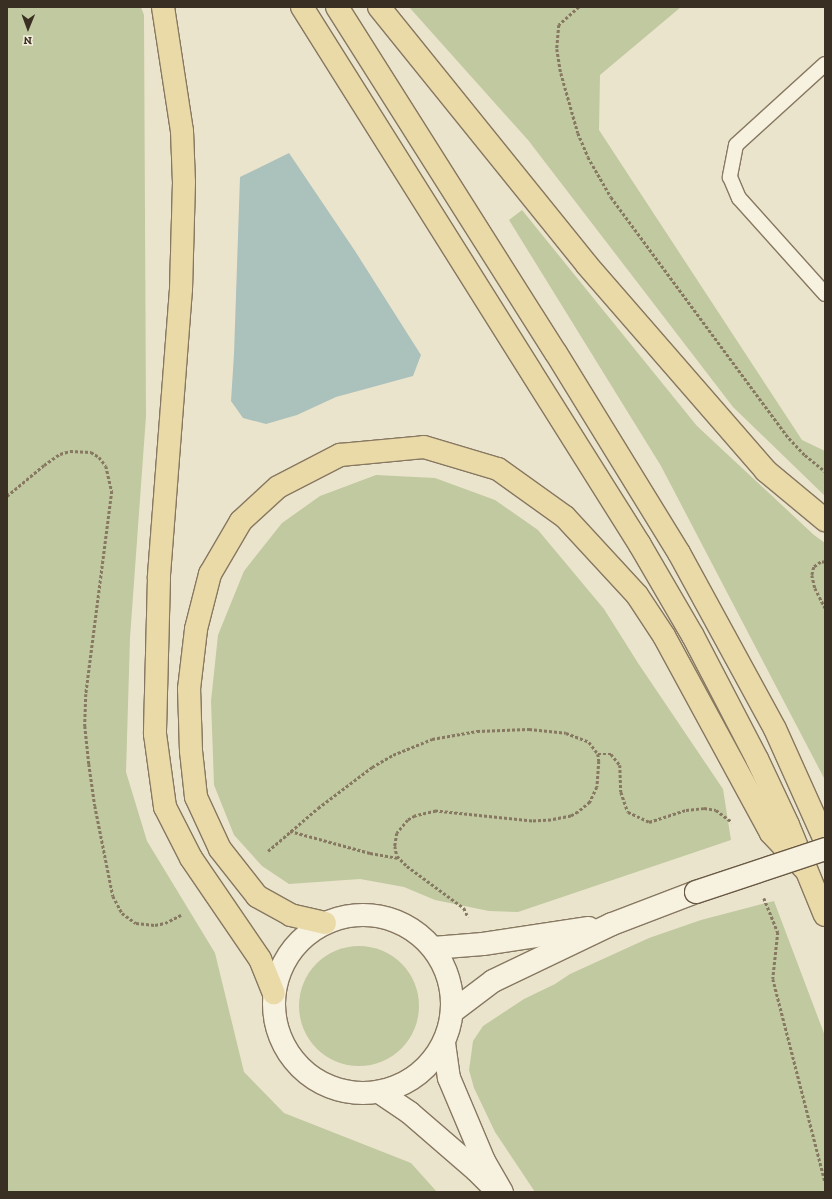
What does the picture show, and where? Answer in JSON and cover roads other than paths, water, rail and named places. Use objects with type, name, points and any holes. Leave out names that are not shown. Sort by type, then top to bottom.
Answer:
[{"type":"main road","points":[[163,7],[182,132],[184,182],[181,289],[160,578],[155,734],[165,807],[191,858],[260,959],[274,993]]},
{"type":"main road","points":[[302,7],[513,341],[694,636],[757,759],[788,825],[825,916]]},
{"type":"main road","points":[[337,7],[556,353],[679,553],[774,729],[825,840]]},
{"type":"main road","points":[[379,7],[587,265],[766,471],[825,520]]},
{"type":"main road","points":[[325,923],[291,915],[257,896],[220,849],[196,797],[191,751],[189,689],[196,629],[210,574],[241,521],[278,486],[340,455],[424,447],[498,469],[565,517],[637,595],[668,643],[771,833],[805,869]]},
{"type":"main road","points":[[452,1012],[493,981],[612,924],[696,892],[825,849]]},
{"type":"main road","points":[[349,915],[374,915],[399,922],[420,935],[433,948],[444,968],[451,989],[452,1012],[449,1028],[444,1043],[428,1066],[406,1083],[379,1092],[351,1093],[324,1085],[302,1069],[284,1047],[275,1021],[274,993],[282,964],[300,940],[325,923],[349,915]]},
{"type":"main road","points":[[433,948],[484,944],[612,924]]},
{"type":"main road","points":[[444,1043],[449,1078],[484,1161],[502,1192]]},
{"type":"main road","points":[[379,1092],[422,1124],[476,1170],[496,1192]]},
{"type":"lane","points":[[825,64],[736,145],[730,177],[739,198],[825,294]]},
{"type":"water","points":[[289,153],[355,251],[421,355],[413,376],[336,397],[297,415],[266,424],[243,418],[231,401],[240,177]]}]
